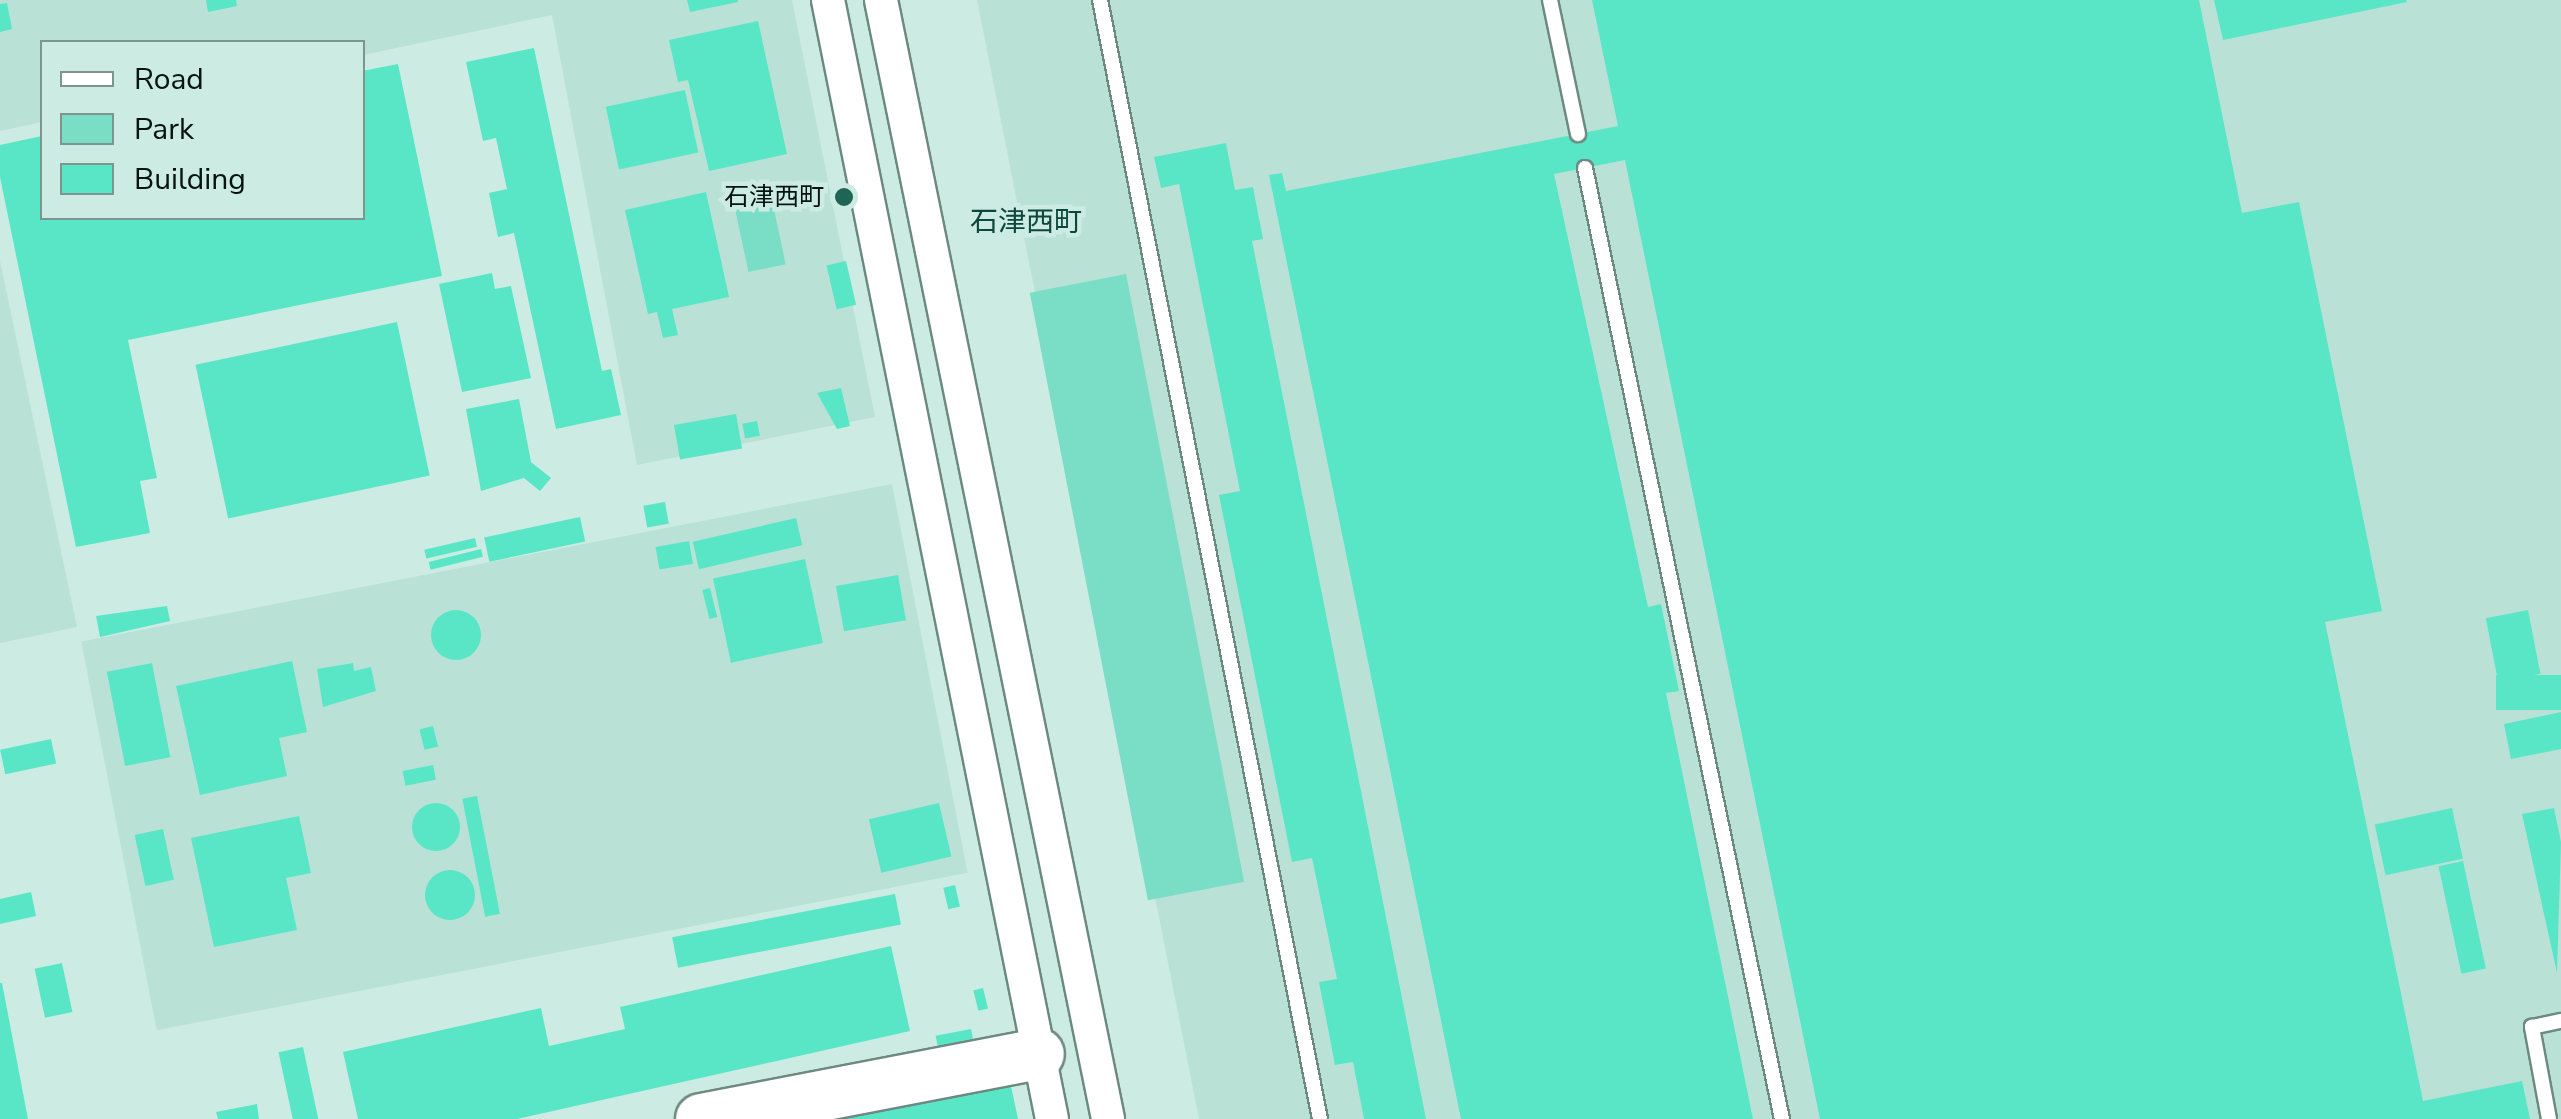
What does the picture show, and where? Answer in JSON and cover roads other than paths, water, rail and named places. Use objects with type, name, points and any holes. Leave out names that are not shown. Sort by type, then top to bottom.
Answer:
[{"type":"highway","points":[[701,1119],[1039,1054]]},
{"type":"street","points":[[828,0],[1052,1119]]},
{"type":"street","points":[[881,0],[1108,1119]]},
{"type":"street","points":[[1039,1054],[1092,1044]]},
{"type":"lane","points":[[1100,0],[1320,1119]]},
{"type":"lane","points":[[1550,0],[1578,134]]},
{"type":"lane","points":[[1585,168],[1782,1119]]},
{"type":"lane","points":[[2550,1119],[2532,1027],[2561,1022]]},
{"type":"place","name":"石津西町","points":[[844,197]]},
{"type":"district","name":"石津西町","points":[[1026,222]]}]
